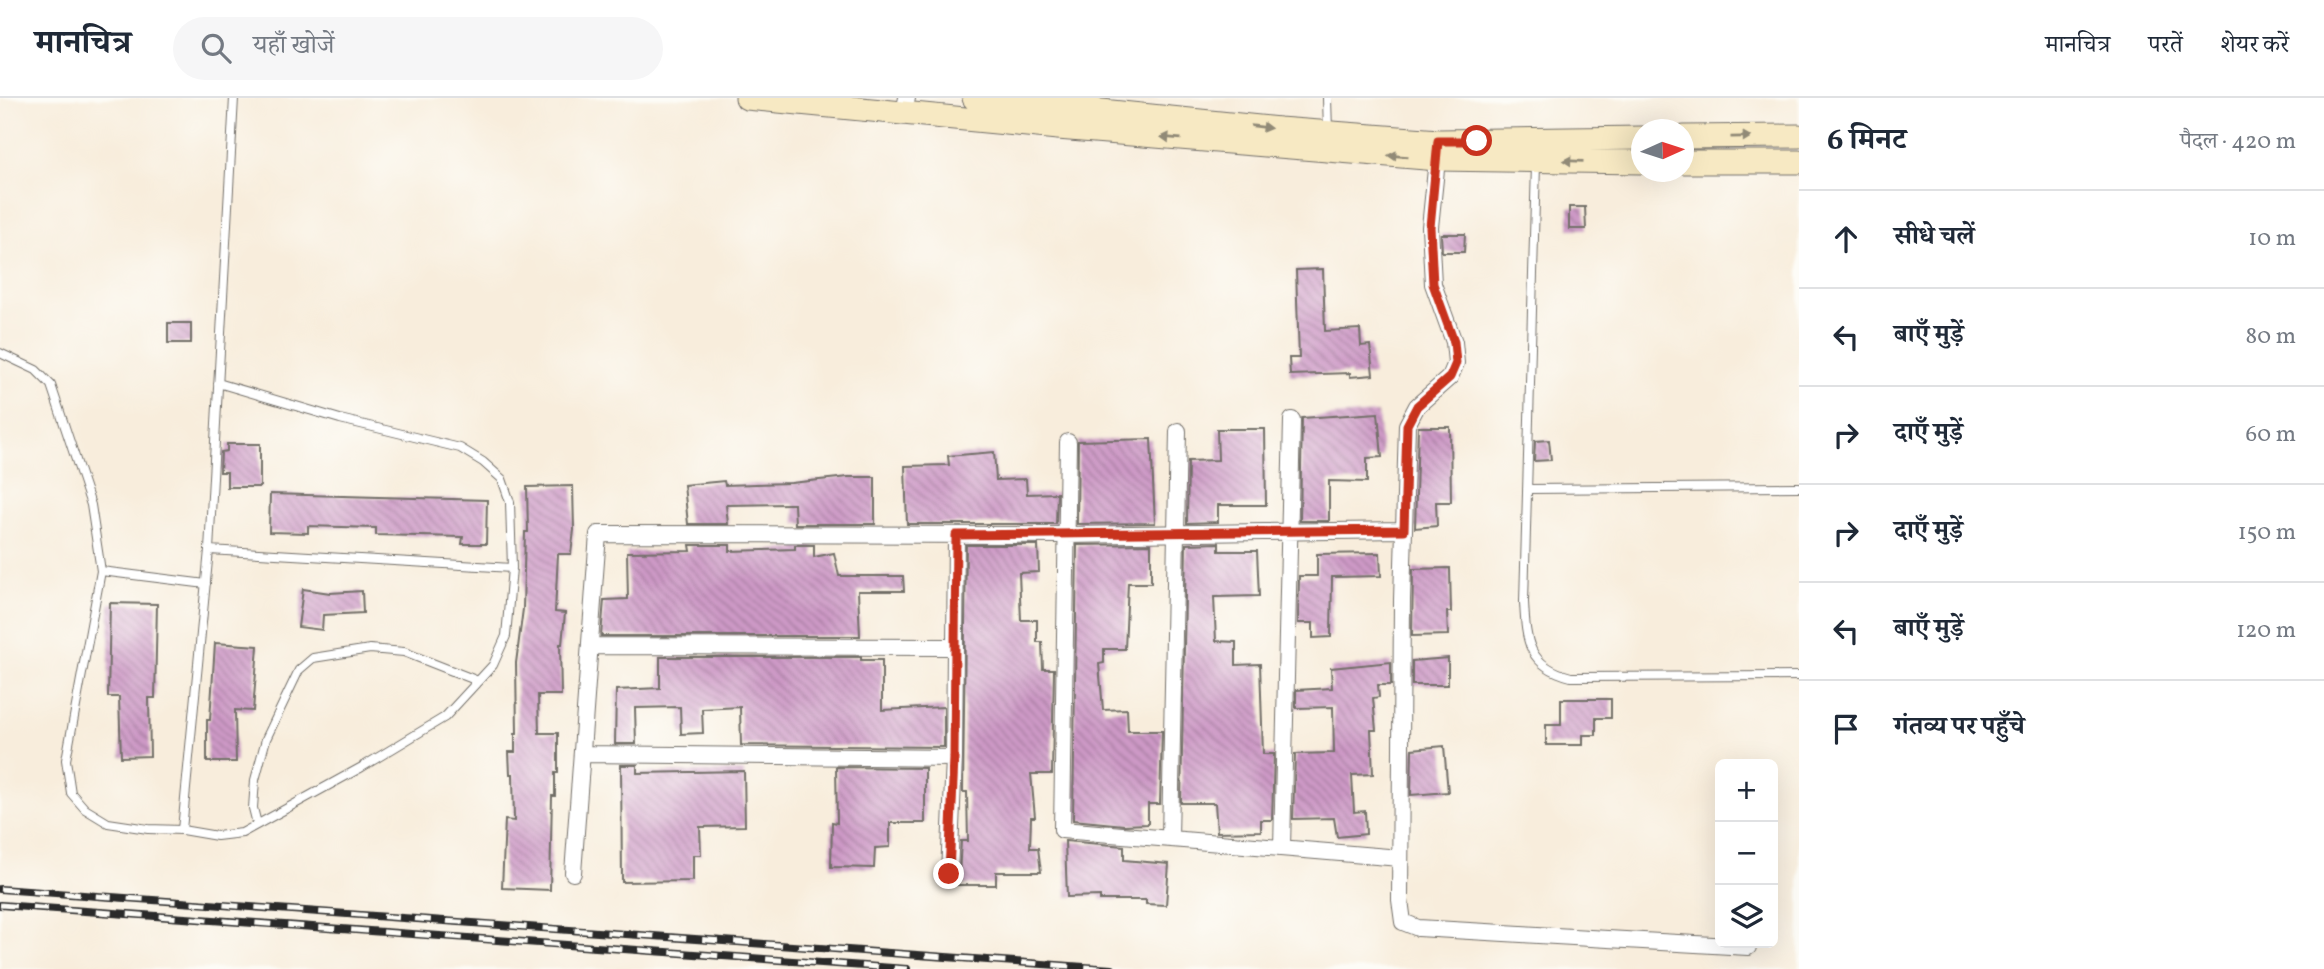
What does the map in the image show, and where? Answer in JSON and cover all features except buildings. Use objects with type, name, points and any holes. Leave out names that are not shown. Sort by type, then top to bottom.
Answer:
[{"type":"street","points":[[747,98],[906,105],[1438,150],[1536,150],[1631,139]]},
{"type":"street","points":[[974,98],[1145,106],[1328,142]]},
{"type":"street","points":[[1694,137],[1799,136]]},
{"type":"street","points":[[1438,150],[1430,227],[1433,284],[1454,342],[1456,363],[1450,377],[1417,406],[1407,425],[1400,858],[1403,922],[1418,928],[1715,945]]},
{"type":"street","points":[[1536,150],[1631,161]]},
{"type":"street","points":[[1694,162],[1799,162]]},
{"type":"street","points":[[1282,848],[1292,421]]},
{"type":"street","points":[[1170,839],[1178,430]]},
{"type":"street","points":[[1068,442],[1062,830],[1400,858]]},
{"type":"street","points":[[573,873],[598,534],[1067,535],[1404,530]]},
{"type":"street","points":[[949,874],[954,758],[956,535]]},
{"type":"street","points":[[590,646],[955,647]]},
{"type":"street","points":[[582,754],[954,758]]},
{"type":"lane","points":[[182,830],[209,550],[234,98]]},
{"type":"lane","points":[[1327,98],[1328,142]]},
{"type":"lane","points":[[1536,150],[1525,622],[1531,649],[1538,661],[1552,672],[1571,677],[1799,676]]},
{"type":"lane","points":[[0,353],[36,370],[51,385],[91,505],[102,571],[66,760],[71,793],[85,809],[108,823],[218,836],[242,833],[362,767],[445,717],[493,665],[506,636],[512,568],[510,502],[502,479],[484,462],[460,448],[340,419],[218,383]]},
{"type":"lane","points":[[1527,489],[1799,487]]},
{"type":"lane","points":[[209,550],[512,568]]},
{"type":"lane","points":[[102,571],[206,584]]},
{"type":"lane","points":[[257,824],[253,808],[255,780],[266,739],[299,670],[313,658],[370,649],[404,652],[478,681]]},
{"type":"railway","points":[[0,889],[1112,969]]},
{"type":"railway","points":[[0,905],[907,969]]},
{"type":"route","points":[[949,874],[954,758],[956,535],[1404,530],[1407,425],[1417,406],[1450,377],[1456,363],[1454,342],[1433,284],[1430,227],[1438,141],[1477,141]]}]
